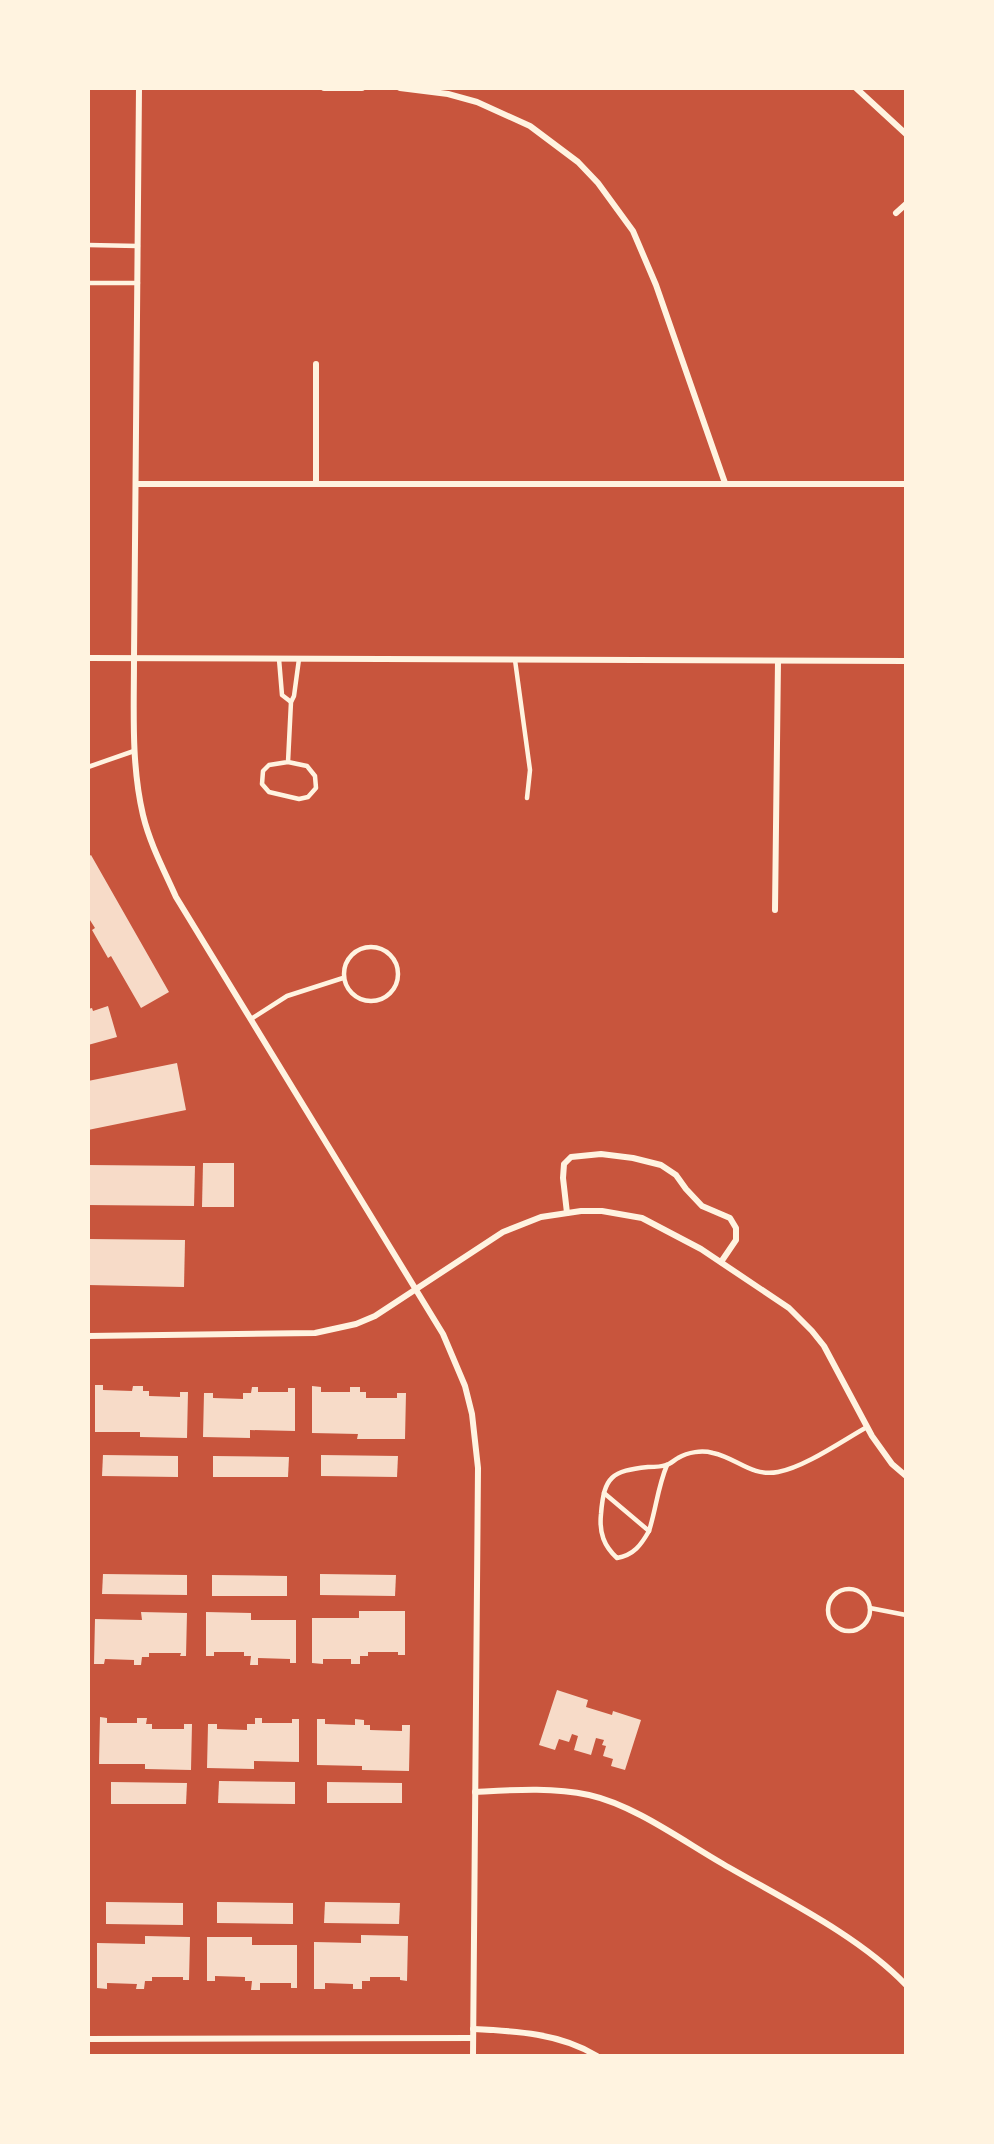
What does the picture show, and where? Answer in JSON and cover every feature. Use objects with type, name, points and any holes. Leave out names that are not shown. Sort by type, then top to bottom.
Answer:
[{"type":"street","points":[[139,88],[134,658],[134,750],[137,784],[143,817],[154,849],[176,897],[443,1334],[465,1386],[472,1414],[478,1468],[473,2055]]},
{"type":"street","points":[[324,88],[362,88]]},
{"type":"street","points":[[400,88],[448,94],[477,102],[530,126],[578,162],[598,183],[633,231],[656,285],[725,483]]},
{"type":"street","points":[[856,88],[906,134]]},
{"type":"street","points":[[896,213],[906,204]]},
{"type":"street","points":[[316,364],[316,483]]},
{"type":"street","points":[[136,484],[906,484]]},
{"type":"street","points":[[88,658],[906,662]]},
{"type":"street","points":[[775,910],[778,661]]},
{"type":"street","points":[[567,1213],[563,1178],[564,1164],[571,1157],[601,1154],[633,1158],[661,1165],[676,1175],[686,1190],[702,1206],[730,1218],[736,1228],[736,1240],[721,1262]]},
{"type":"street","points":[[88,1336],[315,1333],[356,1324],[375,1316],[503,1232],[541,1218],[567,1213],[602,1211],[642,1218],[701,1249],[789,1308],[824,1346],[867,1427],[892,1464],[906,1476]]},
{"type":"street","points":[[475,1792],[548,1789],[591,1795],[637,1813],[838,1932],[887,1966],[906,1985]]},
{"type":"street","points":[[473,2029],[516,2031],[556,2038],[597,2055]]},
{"type":"street","points":[[88,2039],[473,2038]]},
{"type":"lane","points":[[88,245],[138,246]]},
{"type":"lane","points":[[88,283],[138,283]]},
{"type":"lane","points":[[279,659],[282,695],[291,702]]},
{"type":"lane","points":[[288,762],[291,702],[294,696],[298,659]]},
{"type":"lane","points":[[514,660],[530,770],[527,798]]},
{"type":"lane","points":[[88,768],[134,750]]},
{"type":"lane","points":[[288,762],[307,766],[315,776],[316,788],[308,796],[298,799],[269,792],[262,784],[263,771],[268,765],[288,762]]},
{"type":"lane","points":[[361,947],[380,947],[394,959],[398,968],[396,985],[386,997],[379,1000],[364,1000],[356,997],[346,986],[344,978],[347,960],[361,947]]},
{"type":"lane","points":[[251,1019],[286,996],[344,978]]},
{"type":"lane","points":[[667,1465],[649,1531],[636,1550],[628,1556],[617,1558],[606,1548],[601,1516],[604,1493],[611,1477],[624,1470],[667,1465],[679,1457],[695,1452],[712,1452],[757,1472],[776,1473],[794,1467],[867,1427]]},
{"type":"lane","points":[[604,1493],[649,1531]]},
{"type":"lane","points":[[852,1588],[867,1598],[870,1608],[869,1618],[865,1625],[849,1632],[831,1623],[827,1609],[836,1593],[852,1588]]},
{"type":"lane","points":[[870,1608],[906,1615]]},
{"type":"building","points":[[91,855],[169,992],[141,1008],[111,956],[108,958],[92,930],[95,928],[88,917],[88,857]]},
{"type":"building","points":[[108,1006],[117,1037],[88,1045],[88,1009],[92,1008],[93,1011]]},
{"type":"building","points":[[177,1063],[186,1110],[88,1130],[88,1081]]},
{"type":"building","points":[[203,1163],[234,1163],[234,1207],[202,1207]]},
{"type":"building","points":[[88,1165],[195,1166],[194,1206],[88,1205]]},
{"type":"building","points":[[88,1239],[185,1240],[184,1287],[88,1285]]},
{"type":"building","points":[[95,1385],[103,1385],[103,1390],[132,1391],[133,1386],[143,1386],[143,1391],[149,1391],[149,1396],[180,1397],[180,1392],[188,1392],[187,1438],[140,1437],[140,1432],[95,1432]]},
{"type":"building","points":[[312,1386],[321,1387],[321,1392],[350,1392],[350,1387],[360,1387],[360,1392],[366,1392],[366,1398],[397,1398],[397,1393],[406,1393],[405,1439],[357,1439],[358,1434],[312,1433]]},
{"type":"building","points":[[252,1387],[258,1387],[258,1392],[288,1392],[288,1388],[295,1388],[295,1431],[250,1430],[250,1438],[203,1437],[204,1393],[213,1393],[213,1398],[243,1399],[243,1393],[251,1393]]},
{"type":"building","points":[[103,1455],[178,1456],[178,1477],[102,1476]]},
{"type":"building","points":[[321,1455],[398,1456],[397,1477],[321,1476]]},
{"type":"building","points":[[213,1456],[289,1457],[288,1477],[213,1477]]},
{"type":"building","points":[[103,1574],[187,1575],[187,1595],[102,1594]]},
{"type":"building","points":[[320,1574],[396,1575],[395,1596],[320,1595]]},
{"type":"building","points":[[212,1575],[287,1576],[287,1596],[212,1596]]},
{"type":"building","points":[[359,1611],[405,1611],[405,1655],[398,1655],[398,1652],[368,1652],[368,1656],[360,1656],[360,1664],[351,1664],[351,1659],[323,1659],[323,1664],[312,1663],[312,1618],[359,1618]]},
{"type":"building","points":[[141,1612],[187,1613],[186,1656],[180,1656],[181,1653],[149,1653],[149,1657],[142,1657],[141,1665],[134,1665],[134,1660],[105,1659],[104,1664],[94,1664],[95,1619],[142,1620]]},
{"type":"building","points":[[206,1612],[251,1613],[251,1620],[296,1620],[296,1663],[290,1663],[290,1659],[258,1658],[258,1665],[250,1665],[251,1656],[244,1656],[244,1652],[214,1652],[214,1656],[206,1656]]},
{"type":"building","points":[[557,1690],[588,1700],[586,1707],[612,1715],[613,1711],[641,1720],[625,1770],[611,1766],[613,1759],[603,1756],[606,1746],[602,1745],[604,1740],[596,1738],[591,1755],[574,1750],[578,1736],[572,1734],[569,1742],[559,1739],[555,1750],[539,1745]]},
{"type":"building","points":[[100,1717],[107,1718],[107,1723],[137,1723],[137,1718],[147,1718],[146,1724],[152,1724],[152,1729],[184,1729],[184,1724],[192,1724],[191,1770],[145,1769],[145,1764],[99,1764]]},
{"type":"building","points":[[255,1718],[262,1718],[262,1723],[292,1723],[292,1719],[299,1719],[299,1762],[254,1761],[254,1769],[207,1768],[208,1724],[217,1724],[217,1729],[247,1730],[247,1724],[255,1724]]},
{"type":"building","points":[[317,1719],[325,1719],[325,1724],[355,1725],[355,1719],[364,1720],[364,1725],[370,1725],[370,1730],[402,1731],[402,1725],[410,1725],[409,1771],[362,1770],[362,1766],[317,1765]]},
{"type":"building","points":[[219,1781],[295,1782],[295,1804],[218,1803]]},
{"type":"building","points":[[111,1782],[187,1783],[186,1804],[111,1804]]},
{"type":"building","points":[[327,1782],[402,1783],[402,1803],[327,1803]]},
{"type":"building","points":[[106,1902],[183,1903],[183,1925],[106,1924]]},
{"type":"building","points":[[217,1902],[293,1903],[293,1924],[217,1923]]},
{"type":"building","points":[[325,1902],[400,1903],[399,1924],[324,1923]]},
{"type":"building","points":[[361,1935],[408,1936],[407,1981],[400,1980],[400,1977],[370,1977],[370,1981],[362,1981],[362,1989],[353,1989],[353,1984],[325,1983],[325,1989],[314,1989],[314,1942],[361,1943]]},
{"type":"building","points":[[145,1936],[190,1937],[189,1980],[183,1980],[183,1977],[152,1977],[152,1981],[145,1981],[144,1989],[136,1989],[137,1984],[107,1983],[107,1989],[97,1988],[97,1943],[145,1944]]},
{"type":"building","points":[[207,1937],[252,1937],[252,1945],[297,1945],[297,1988],[291,1988],[291,1983],[260,1983],[260,1990],[251,1990],[252,1981],[245,1981],[245,1977],[215,1976],[215,1981],[207,1981]]}]
